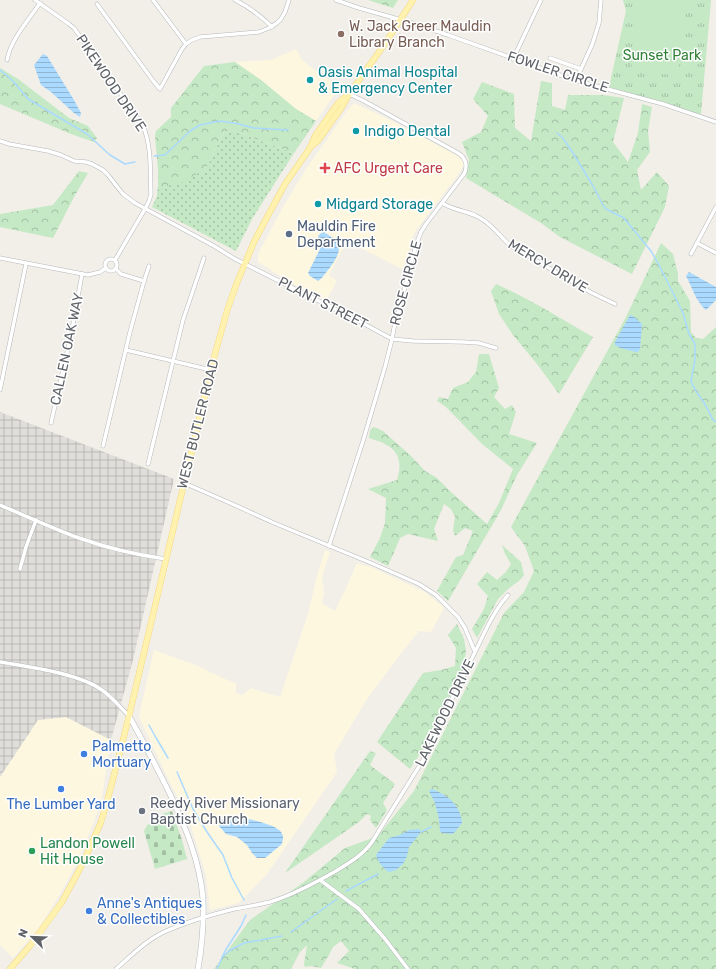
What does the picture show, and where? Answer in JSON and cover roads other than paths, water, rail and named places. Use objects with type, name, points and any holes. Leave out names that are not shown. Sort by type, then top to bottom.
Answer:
[{"type":"main road","name":"WEST BUTLER ROAD","points":[[10,969],[55,913],[95,838],[105,807],[129,716],[219,338],[236,285],[254,242],[275,202],[296,167],[310,148],[315,136],[338,103],[349,94],[401,20],[413,0]]},
{"type":"main road","points":[[129,716],[160,773],[181,817],[195,856],[203,899],[202,938],[198,969]]},
{"type":"street","name":"PIKEWOOD DRIVE","points":[[36,0],[74,28],[143,126],[148,142],[151,194],[145,209],[115,260]]},
{"type":"street","points":[[154,0],[186,44]]},
{"type":"street","points":[[235,0],[244,5],[272,27]]},
{"type":"street","points":[[97,4],[160,88],[186,44],[197,38],[259,32],[272,27],[281,19],[289,0]]},
{"type":"street","name":"FOWLER CIRCLE","points":[[336,0],[448,35],[576,80],[663,104],[716,122]]},
{"type":"street","points":[[513,59],[540,0]]},
{"type":"street","points":[[576,80],[592,45],[599,23],[601,0]]},
{"type":"street","points":[[7,60],[13,43],[40,3]]},
{"type":"street","points":[[550,58],[581,69]]},
{"type":"street","name":"ROSE CIRCLE","points":[[329,546],[386,367],[395,321],[416,245],[426,224],[465,172],[466,163],[461,155],[349,94]]},
{"type":"street","name":"PLANT STREET","points":[[0,141],[48,151],[98,166],[108,175],[123,194],[145,209],[175,224],[245,264],[392,339],[479,343],[496,348]]},
{"type":"street","name":"MERCY DRIVE","points":[[442,203],[450,208],[480,218],[511,246],[592,293],[615,304]]},
{"type":"street","points":[[691,254],[716,207]]},
{"type":"street","points":[[697,243],[716,253]]},
{"type":"street","points":[[0,258],[88,275],[100,272],[106,268]]},
{"type":"street","points":[[148,464],[183,320],[204,258]]},
{"type":"street","points":[[106,268],[105,265],[110,259],[115,260],[117,264],[116,269]]},
{"type":"street","points":[[0,390],[26,264]]},
{"type":"street","points":[[103,446],[144,281],[150,266]]},
{"type":"street","points":[[106,268],[110,271],[116,269]]},
{"type":"street","points":[[116,269],[121,274],[144,281]]},
{"type":"street","name":"CALLEN OAK WAY","points":[[51,423],[71,335],[82,274]]},
{"type":"street","points":[[126,350],[211,370]]},
{"type":"street","name":"LAKEWOOD DRIVE","points":[[116,969],[154,937],[202,918],[269,902],[291,894],[320,880],[358,857],[366,850],[428,752],[475,652],[465,628],[458,617],[429,590],[419,584],[274,523],[230,502],[184,483]]},
{"type":"street","points":[[0,505],[78,538],[142,555],[166,559]]},
{"type":"street","points":[[20,569],[36,520]]},
{"type":"street","points":[[475,652],[495,611],[508,595]]},
{"type":"street","points":[[0,662],[55,672],[92,684],[110,695],[129,716]]},
{"type":"street","points":[[320,880],[359,909],[408,969]]},
{"type":"water","points":[[43,54],[47,56],[74,100],[81,113],[80,117],[41,85],[34,65]]},
{"type":"water","points":[[324,232],[336,241],[339,245],[339,249],[333,263],[323,277],[318,281],[308,273],[320,249],[318,236]]},
{"type":"water","points":[[689,272],[716,287],[716,300],[706,310],[697,299],[686,276]]},
{"type":"water","points":[[630,315],[642,324],[640,349],[638,352],[620,348],[615,345],[615,342]]},
{"type":"water","points":[[432,789],[448,798],[459,811],[462,823],[453,834],[442,833],[440,831],[435,803],[429,791]]},
{"type":"water","points":[[230,815],[257,821],[278,829],[283,835],[282,844],[265,858],[257,858],[247,845],[237,837],[226,834],[219,826],[222,819]]},
{"type":"water","points":[[419,829],[421,832],[409,847],[403,864],[396,870],[389,872],[379,862],[376,855],[389,838],[400,835],[409,830]]},
{"type":"waterway","points":[[0,70],[13,81],[28,99],[87,134],[110,155],[125,164],[135,162]]},
{"type":"waterway","points":[[154,156],[165,155],[190,131],[200,125],[219,121],[254,128],[288,130]]},
{"type":"waterway","points":[[557,133],[563,138],[573,153],[606,209],[624,218],[651,251],[659,265],[683,313],[689,334],[695,344],[695,360],[691,381],[713,420],[716,421]]},
{"type":"waterway","points":[[149,725],[168,758]]},
{"type":"waterway","points":[[177,772],[193,809],[223,855],[232,878],[244,900]]},
{"type":"waterway","points":[[421,832],[431,827]]},
{"type":"waterway","points":[[346,891],[378,874]]},
{"type":"waterway","points":[[291,932],[337,899]]},
{"type":"waterway","points":[[217,969],[225,951],[241,926],[246,915]]},
{"type":"waterway","points":[[222,957],[229,951],[244,943],[282,936]]},
{"type":"place","name":"W. Jack Greer Mauldin Library Branch","points":[[341,34]]},
{"type":"place","name":"Oasis Animal Hospital & Emergency Center","points":[[310,80]]},
{"type":"place","name":"Indigo Dental","points":[[356,131]]},
{"type":"place","name":"AFC Urgent Care","points":[[325,168]]},
{"type":"place","name":"Midgard Storage","points":[[318,204]]},
{"type":"place","name":"Mauldin Fire Department","points":[[289,234]]},
{"type":"place","name":"Palmetto Mortuary","points":[[84,754]]},
{"type":"place","name":"The Lumber Yard","points":[[61,789]]},
{"type":"place","name":"Reedy River Missionary Baptist Church","points":[[142,811]]},
{"type":"place","name":"Landon Powell Hit House","points":[[32,851]]},
{"type":"place","name":"Anne's Antiques & Collectibles","points":[[89,911]]},
{"type":"park label","name":"Sunset Park","points":[[662,55]]}]
